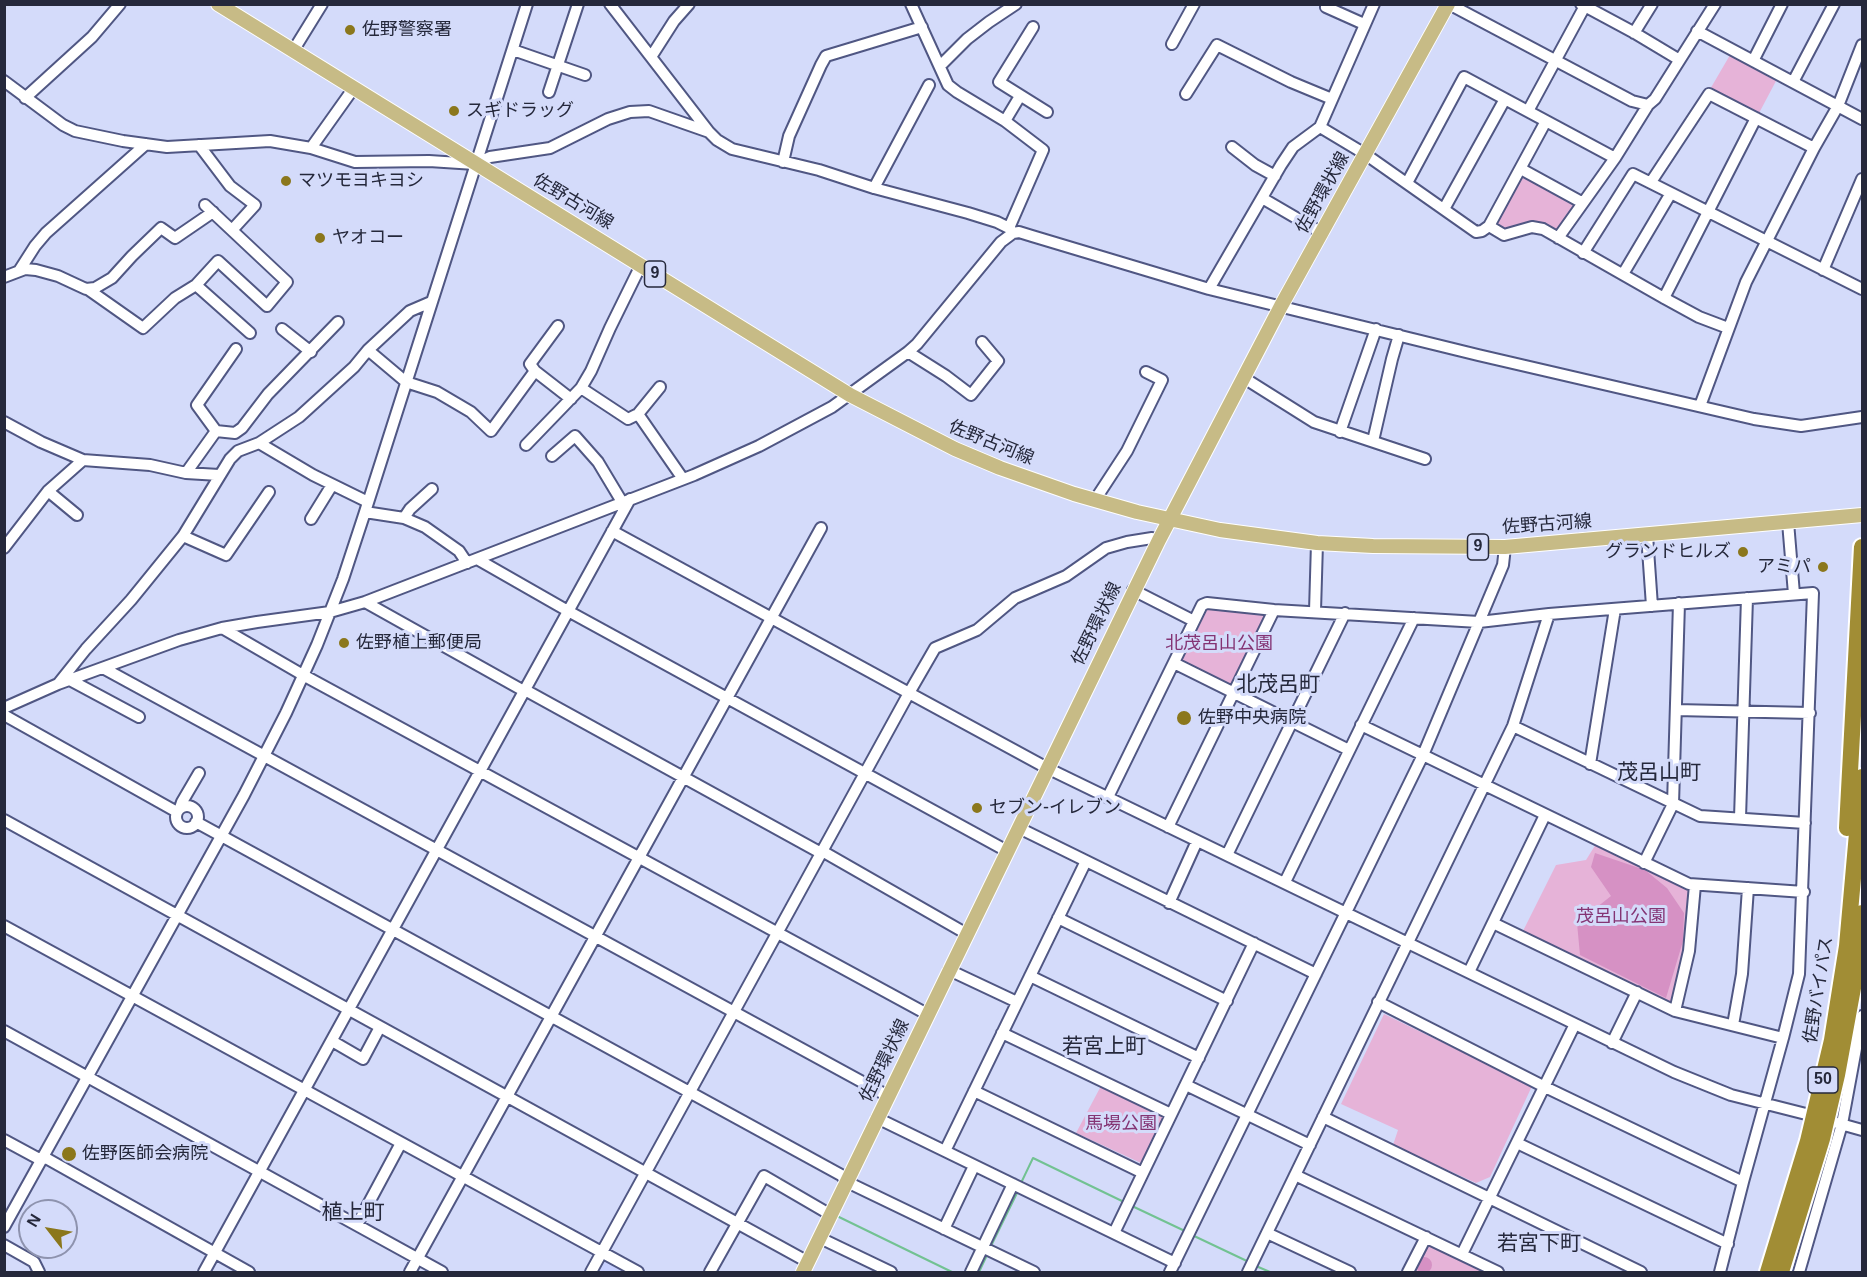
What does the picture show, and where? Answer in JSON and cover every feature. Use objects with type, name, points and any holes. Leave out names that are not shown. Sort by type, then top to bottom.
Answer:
[{"type":"highway","points":[[1856,947],[1844,928],[1863,547]]},
{"type":"highway","name":"佐野バイパス","points":[[1768,1272],[1808,1141],[1820,1096],[1841,989],[1856,947],[1853,882],[1863,777]]},
{"type":"highway","name":"佐野バイパス","points":[[1781,1272],[1822,1139],[1843,1046],[1856,947],[1863,913]]},
{"type":"main road","name":"佐野古河線","points":[[218,4],[850,395],[955,449],[1032,479],[1095,500],[1220,530],[1317,543],[1373,546],[1505,547],[1863,515]]},
{"type":"main road","name":"佐野環状線","points":[[805,1267],[1159,540],[1281,306],[1449,4]]},
{"type":"street","points":[[25,98],[92,37],[120,4]]},
{"type":"street","points":[[293,51],[322,4]]},
{"type":"street","points":[[4,1227],[265,755],[330,612],[367,507],[527,4]]},
{"type":"street","points":[[549,92],[578,4]]},
{"type":"street","points":[[610,4],[708,132]]},
{"type":"street","points":[[651,57],[674,21],[689,4]]},
{"type":"street","points":[[4,708],[58,684],[179,640],[222,628],[330,612],[365,602],[683,479],[783,435],[850,395],[908,352],[1011,230],[1044,152],[1005,121],[957,92],[948,84],[911,4]]},
{"type":"street","points":[[940,66],[989,21],[1016,4]]},
{"type":"street","points":[[1172,44],[1194,4]]},
{"type":"street","points":[[1327,4],[1326,7],[1364,24]]},
{"type":"street","points":[[1209,289],[1293,147],[1320,127],[1374,4]]},
{"type":"street","points":[[1449,4],[1632,101],[1648,105]]},
{"type":"street","points":[[1634,33],[1652,4]]},
{"type":"street","points":[[1558,238],[1615,158],[1648,105],[1655,99],[1715,4]]},
{"type":"street","points":[[1753,61],[1782,4]]},
{"type":"street","points":[[1793,82],[1833,4]]},
{"type":"street","points":[[1528,111],[1584,5],[1678,60]]},
{"type":"street","points":[[783,162],[789,136],[820,65],[826,57],[922,27]]},
{"type":"street","points":[[1033,27],[999,82],[1047,112]]},
{"type":"street","points":[[1697,31],[1863,119]]},
{"type":"street","points":[[1186,94],[1217,45],[1291,82],[1332,99]]},
{"type":"street","points":[[1700,406],[1746,282],[1814,148],[1838,106],[1863,45]]},
{"type":"street","points":[[513,50],[585,75]]},
{"type":"street","points":[[1407,183],[1464,77],[1615,158]]},
{"type":"street","points":[[6,84],[69,129],[167,147],[270,141],[311,148],[355,162],[429,161],[475,164],[490,157],[550,148],[608,119],[630,112],[649,111],[708,132],[732,149],[819,170],[874,188],[968,213],[1011,230],[1209,289],[1754,419],[1801,426],[1863,417]]},
{"type":"street","points":[[874,188],[929,85]]},
{"type":"street","points":[[311,148],[353,88]]},
{"type":"street","points":[[1651,182],[1709,94],[1814,148]]},
{"type":"street","points":[[1005,121],[1020,96]]},
{"type":"street","points":[[1444,209],[1505,99]]},
{"type":"street","points":[[1664,298],[1756,118]]},
{"type":"street","points":[[1320,127],[1365,153],[1476,232],[1488,226],[1521,170],[1546,121]]},
{"type":"street","points":[[19,271],[34,246],[46,233],[146,144]]},
{"type":"street","points":[[199,146],[230,186],[255,205],[232,229]]},
{"type":"street","points":[[1232,147],[1255,165],[1275,176]]},
{"type":"street","points":[[1521,170],[1583,204]]},
{"type":"street","points":[[1582,253],[1634,174],[1863,289]]},
{"type":"street","points":[[1823,270],[1863,179]]},
{"type":"street","points":[[1623,274],[1671,193]]},
{"type":"street","points":[[1262,198],[1322,233]]},
{"type":"street","points":[[4,277],[25,269],[45,272],[89,290],[143,328],[175,297],[196,285],[218,261],[267,306],[287,282],[209,208],[175,238],[161,228],[112,278],[89,290]]},
{"type":"street","points":[[1488,226],[1503,235],[1538,227],[1699,317],[1728,328]]},
{"type":"street","points":[[526,445],[581,388],[641,266]]},
{"type":"street","points":[[196,285],[250,333]]},
{"type":"street","points":[[58,684],[183,536],[219,475],[238,451],[259,443],[299,417],[354,367],[368,350],[410,310],[431,302]]},
{"type":"street","points":[[236,349],[197,405],[216,431],[235,433],[242,428],[268,394],[338,322]]},
{"type":"street","points":[[558,326],[530,364],[535,371],[571,399]]},
{"type":"street","points":[[282,329],[311,352]]},
{"type":"street","points":[[1340,432],[1376,329]]},
{"type":"street","points":[[1373,441],[1399,335]]},
{"type":"street","points":[[908,352],[971,395],[998,361],[982,342]]},
{"type":"street","points":[[368,350],[406,382],[437,392],[471,412],[491,431],[535,371]]},
{"type":"street","points":[[1095,500],[1127,451],[1162,380],[1146,372]]},
{"type":"street","points":[[1244,378],[1314,422],[1425,459]]},
{"type":"street","points":[[581,388],[628,419],[638,414],[660,387]]},
{"type":"street","points":[[638,414],[683,479]]},
{"type":"street","points":[[4,422],[41,442],[83,460],[150,465],[186,473],[219,475]]},
{"type":"street","points":[[186,473],[216,431]]},
{"type":"street","points":[[552,456],[575,436],[626,500]]},
{"type":"street","points":[[259,443],[367,507],[425,527],[472,561],[1007,851]]},
{"type":"street","points":[[4,548],[48,491],[83,460]]},
{"type":"street","points":[[311,519],[332,485]]},
{"type":"street","points":[[404,518],[410,509],[432,489]]},
{"type":"street","points":[[48,491],[77,514]]},
{"type":"street","points":[[183,536],[226,555],[269,492]]},
{"type":"street","points":[[204,1272],[481,771],[612,531],[626,500]]},
{"type":"street","points":[[1788,522],[1794,594]]},
{"type":"street","points":[[410,1272],[821,528]]},
{"type":"street","points":[[612,531],[1047,768],[1708,1087],[1806,1114]]},
{"type":"street","points":[[1647,535],[1653,606]]},
{"type":"street","points":[[591,1272],[935,648],[977,630],[1015,598],[1066,576],[1106,548],[1152,538],[1159,540]]},
{"type":"street","points":[[1315,611],[1317,543]]},
{"type":"street","points":[[877,1119],[1114,1233],[1173,1268],[1423,755],[1503,565],[1505,547]]},
{"type":"street","points":[[1133,591],[1194,621]]},
{"type":"street","points":[[1108,797],[1202,605],[1207,603],[1274,610],[1479,622],[1813,592],[1800,974],[1720,1272]]},
{"type":"street","points":[[1740,818],[1747,598]]},
{"type":"street","points":[[365,602],[967,934]]},
{"type":"street","points":[[1644,863],[1672,804],[1679,603]]},
{"type":"street","points":[[1590,764],[1615,609]]},
{"type":"street","points":[[1168,827],[1274,610]]},
{"type":"street","points":[[1227,855],[1345,613]]},
{"type":"street","points":[[1248,1272],[1513,726],[1549,614]]},
{"type":"street","points":[[1286,882],[1414,618]]},
{"type":"street","points":[[222,628],[303,675],[927,1014]]},
{"type":"street","points":[[1174,663],[1349,750]]},
{"type":"street","points":[[103,668],[888,1096]]},
{"type":"street","points":[[70,680],[139,717]]},
{"type":"street","points":[[1676,710],[1810,713]]},
{"type":"street","points":[[4,715],[179,810]]},
{"type":"street","points":[[1361,725],[1689,884],[1804,892]]},
{"type":"street","points":[[1513,726],[1700,816],[1805,823]]},
{"type":"street","points":[[179,810],[188,806],[195,810],[198,817],[190,828],[182,827],[176,821],[179,810],[182,802],[199,773]]},
{"type":"street","points":[[1469,972],[1545,815]]},
{"type":"street","points":[[4,820],[737,1222],[805,1267]]},
{"type":"street","points":[[196,822],[841,1175],[847,1182],[1034,1272]]},
{"type":"street","points":[[1019,828],[1316,974]]},
{"type":"street","points":[[1168,903],[1197,841]]},
{"type":"street","points":[[945,1151],[1086,861]]},
{"type":"street","points":[[1675,1011],[1689,951],[1695,885]]},
{"type":"street","points":[[1733,1025],[1742,974],[1748,888]]},
{"type":"street","points":[[1058,918],[1227,1001]]},
{"type":"street","points":[[1493,923],[1675,1011],[1784,1038]]},
{"type":"street","points":[[4,926],[638,1272]]},
{"type":"street","points":[[1114,1233],[1254,943]]},
{"type":"street","points":[[949,969],[1017,1002]]},
{"type":"street","points":[[1030,976],[1199,1058]]},
{"type":"street","points":[[1612,1042],[1637,992]]},
{"type":"street","points":[[1378,1002],[1545,1087],[1743,1182]]},
{"type":"street","points":[[1799,1272],[1863,1016]]},
{"type":"street","points":[[1462,1254],[1575,1024]]},
{"type":"street","points":[[332,1041],[363,1059],[380,1027]]},
{"type":"street","points":[[4,1031],[442,1272]]},
{"type":"street","points":[[1002,1033],[1171,1114]]},
{"type":"street","points":[[1186,1085],[1310,1145]]},
{"type":"street","points":[[974,1091],[1143,1173]]},
{"type":"street","points":[[1323,1117],[1641,1272]]},
{"type":"street","points":[[1838,1123],[1863,1130]]},
{"type":"street","points":[[4,1140],[249,1272]]},
{"type":"street","points":[[357,1225],[401,1143]]},
{"type":"street","points":[[1517,1143],[1728,1244]]},
{"type":"street","points":[[944,1229],[974,1166]]},
{"type":"street","points":[[1295,1175],[1498,1272]]},
{"type":"street","points":[[710,1272],[764,1176],[831,1215]]},
{"type":"street","points":[[971,1272],[1013,1184]]},
{"type":"street","points":[[1267,1233],[1350,1272]]},
{"type":"street","points":[[1408,1272],[1426,1237]]},
{"type":"street","points":[[820,1238],[891,1272]]},
{"type":"street","points":[[4,1245],[34,1262],[39,1272]]},
{"type":"shaded area","points":[[605,1259],[629,1272],[597,1272]]},
{"type":"green space","points":[[1730,55],[1776,81],[1758,115],[1709,91]]},
{"type":"green space","points":[[1522,175],[1576,204],[1556,232],[1537,224],[1506,229],[1492,225]]},
{"type":"green space","name":"北茂呂山公園","points":[[1205,607],[1263,612],[1266,620],[1230,686],[1178,661]]},
{"type":"green space","name":"茂呂山公園","points":[[1596,844],[1689,888],[1683,962],[1670,1003],[1522,933],[1556,865],[1586,860]]},
{"type":"green space","name":"茂呂山公園","points":[[1595,853],[1645,870],[1667,888],[1684,913],[1683,941],[1666,998],[1580,955],[1577,923],[1611,896],[1591,867]]},
{"type":"green space","points":[[1384,1014],[1532,1086],[1490,1177],[1476,1183],[1393,1145],[1398,1130],[1341,1104]]},
{"type":"green space","name":"馬場公園","points":[[1101,1086],[1165,1116],[1141,1163],[1076,1133]]},
{"type":"green space","points":[[1427,1239],[1492,1272],[1409,1272]]},
{"type":"green space","points":[[1424,1257],[1432,1265],[1424,1273],[1416,1265]]},
{"type":"waterway","points":[[1021,1183],[1033,1158],[1124,1202]]},
{"type":"waterway","points":[[990,1248],[1018,1191]]},
{"type":"waterway","points":[[1132,1206],[1187,1232]]},
{"type":"waterway","points":[[839,1217],[952,1272]]},
{"type":"waterway","points":[[1192,1235],[1249,1262]]},
{"type":"waterway","points":[[979,1272],[988,1253]]},
{"type":"waterway","points":[[1256,1266],[1270,1272]]},
{"type":"place","name":"佐野警察署","points":[[350,30]]},
{"type":"place","name":"スギドラッグ","points":[[454,111]]},
{"type":"place","name":"マツモヨキヨシ","points":[[286,181]]},
{"type":"place","name":"ヤオコー","points":[[320,238]]},
{"type":"place","name":"グランドヒルズ","points":[[1743,552]]},
{"type":"place","name":"アミパ","points":[[1823,567]]},
{"type":"place","name":"佐野植上郵便局","points":[[344,643]]},
{"type":"place","name":"佐野中央病院","points":[[1184,718]]},
{"type":"place","name":"セブン-イレブン","points":[[977,808]]},
{"type":"place","name":"佐野医師会病院","points":[[69,1154]]},
{"type":"district","name":"北茂呂町","points":[[1278,685]]},
{"type":"district","name":"茂呂山町","points":[[1659,773]]},
{"type":"district","name":"若宮上町","points":[[1104,1047]]},
{"type":"district","name":"植上町","points":[[353,1213]]},
{"type":"district","name":"若宮下町","points":[[1539,1244]]}]
